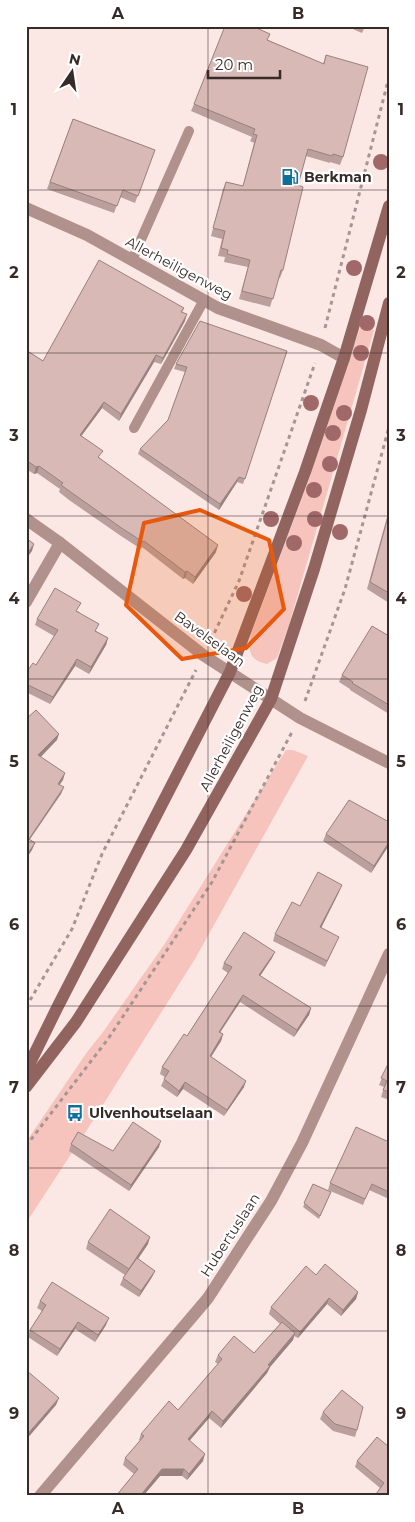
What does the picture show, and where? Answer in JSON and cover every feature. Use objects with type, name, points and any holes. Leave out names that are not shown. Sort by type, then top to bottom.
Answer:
[{"type":"main road","points":[[26,1071],[230,672],[305,472],[344,358],[389,206]]},
{"type":"main road","name":"Allerheiligenweg","points":[[26,1087],[76,1022],[186,850],[271,700],[314,569],[361,410],[389,303]]},
{"type":"street","name":"Allerheiligenweg","points":[[26,208],[87,235],[218,308],[321,345],[344,358]]},
{"type":"street","name":"Bavelselaan","points":[[26,519],[60,543],[204,655],[271,700],[300,718],[389,762]]},
{"type":"street","points":[[26,602],[60,543]]},
{"type":"street","name":"Hubertuslaan","points":[[40,1496],[208,1298],[271,1201],[302,1143],[389,954]]},
{"type":"lane","points":[[132,260],[189,131]]},
{"type":"lane","points":[[134,428],[204,300]]},
{"type":"path","points":[[26,1007],[72,929],[102,854],[204,655],[239,582],[321,345],[389,77]]},
{"type":"path","points":[[26,1146],[108,1039],[212,882],[300,718],[345,589],[389,427]]},
{"type":"highlighted area","points":[[200,510],[269,540],[284,609],[246,648],[182,659],[126,605],[144,523]]},
{"type":"shaded area","points":[[360,328],[374,330],[289,625],[277,658],[267,664],[261,663],[251,654],[249,645],[251,634],[308,482]]},
{"type":"shaded area","points":[[286,750],[293,750],[308,756],[195,959],[26,1223],[26,1142],[87,1052],[164,945]]},
{"type":"building","points":[[26,26],[31,26],[26,34]]},
{"type":"building","points":[[225,26],[252,26],[270,34],[267,40],[324,64],[326,55],[368,67],[343,157],[308,149],[298,185],[303,187],[283,270],[281,270],[273,299],[242,291],[250,260],[227,254],[228,250],[221,248],[225,231],[213,228],[226,182],[243,186],[257,135],[253,134],[255,129],[194,104]]},
{"type":"building","points":[[73,119],[155,150],[138,196],[123,190],[117,206],[50,182]]},
{"type":"building","points":[[99,260],[184,308],[181,312],[187,314],[163,358],[156,355],[121,414],[104,402],[80,435],[103,451],[98,457],[218,545],[195,577],[187,571],[185,572],[144,541],[123,529],[72,493],[61,485],[63,483],[39,466],[36,467],[26,460],[26,350],[43,361]]},
{"type":"building","points":[[200,321],[287,351],[245,479],[239,477],[220,504],[140,449],[168,420],[187,367],[176,364]]},
{"type":"building","points":[[389,513],[389,593],[370,582]]},
{"type":"building","points":[[26,538],[34,544],[26,556]]},
{"type":"building","points":[[55,588],[81,603],[76,611],[99,624],[95,631],[108,638],[91,667],[77,659],[53,697],[26,684],[26,673],[33,663],[36,665],[58,630],[37,619]]},
{"type":"building","points":[[372,626],[389,636],[389,705],[342,675]]},
{"type":"building","points":[[36,710],[59,734],[38,755],[65,773],[58,784],[64,787],[29,839],[35,843],[26,856],[26,719]]},
{"type":"building","points":[[349,800],[389,822],[389,842],[374,866],[326,834]]},
{"type":"building","points":[[318,872],[342,885],[320,927],[339,937],[327,961],[275,934],[292,902],[300,906]]},
{"type":"building","points":[[244,932],[275,952],[259,975],[311,1008],[297,1030],[243,995],[219,1032],[223,1034],[210,1056],[246,1081],[227,1110],[185,1082],[179,1091],[164,1079],[169,1071],[162,1067],[184,1034],[187,1036],[232,967],[224,963]]},
{"type":"building","points":[[389,1062],[389,1092],[383,1090],[387,1081],[381,1078]]},
{"type":"building","points":[[133,1122],[161,1141],[131,1185],[71,1144],[78,1132],[113,1151]]},
{"type":"building","points":[[356,1127],[389,1142],[389,1192],[372,1184],[365,1199],[330,1183]]},
{"type":"building","points":[[313,1184],[331,1192],[320,1216],[304,1203]]},
{"type":"building","points":[[110,1209],[150,1237],[129,1269],[88,1242]]},
{"type":"building","points":[[137,1258],[155,1271],[141,1291],[123,1278]]},
{"type":"building","points":[[325,1264],[358,1292],[343,1310],[329,1298],[300,1332],[271,1307],[306,1266],[316,1275]]},
{"type":"building","points":[[52,1282],[109,1318],[98,1335],[78,1322],[60,1349],[30,1330],[46,1305],[40,1301]]},
{"type":"building","points":[[282,1322],[295,1333],[268,1365],[270,1366],[223,1421],[212,1411],[188,1439],[205,1454],[189,1474],[184,1469],[162,1469],[140,1496],[116,1496],[138,1469],[125,1458],[144,1436],[141,1434],[169,1401],[178,1410],[222,1359],[218,1355],[234,1336],[254,1353]]},
{"type":"building","points":[[26,1370],[59,1398],[26,1436]]},
{"type":"building","points":[[342,1390],[363,1407],[357,1430],[335,1424],[323,1412]]},
{"type":"building","points":[[377,1437],[389,1447],[389,1496],[378,1496],[376,1494],[384,1483],[357,1461]]},
{"type":"place","name":"Berkman","points":[[290,177]]},
{"type":"place","name":"Ulvenhoutselaan","points":[[75,1113]]}]
